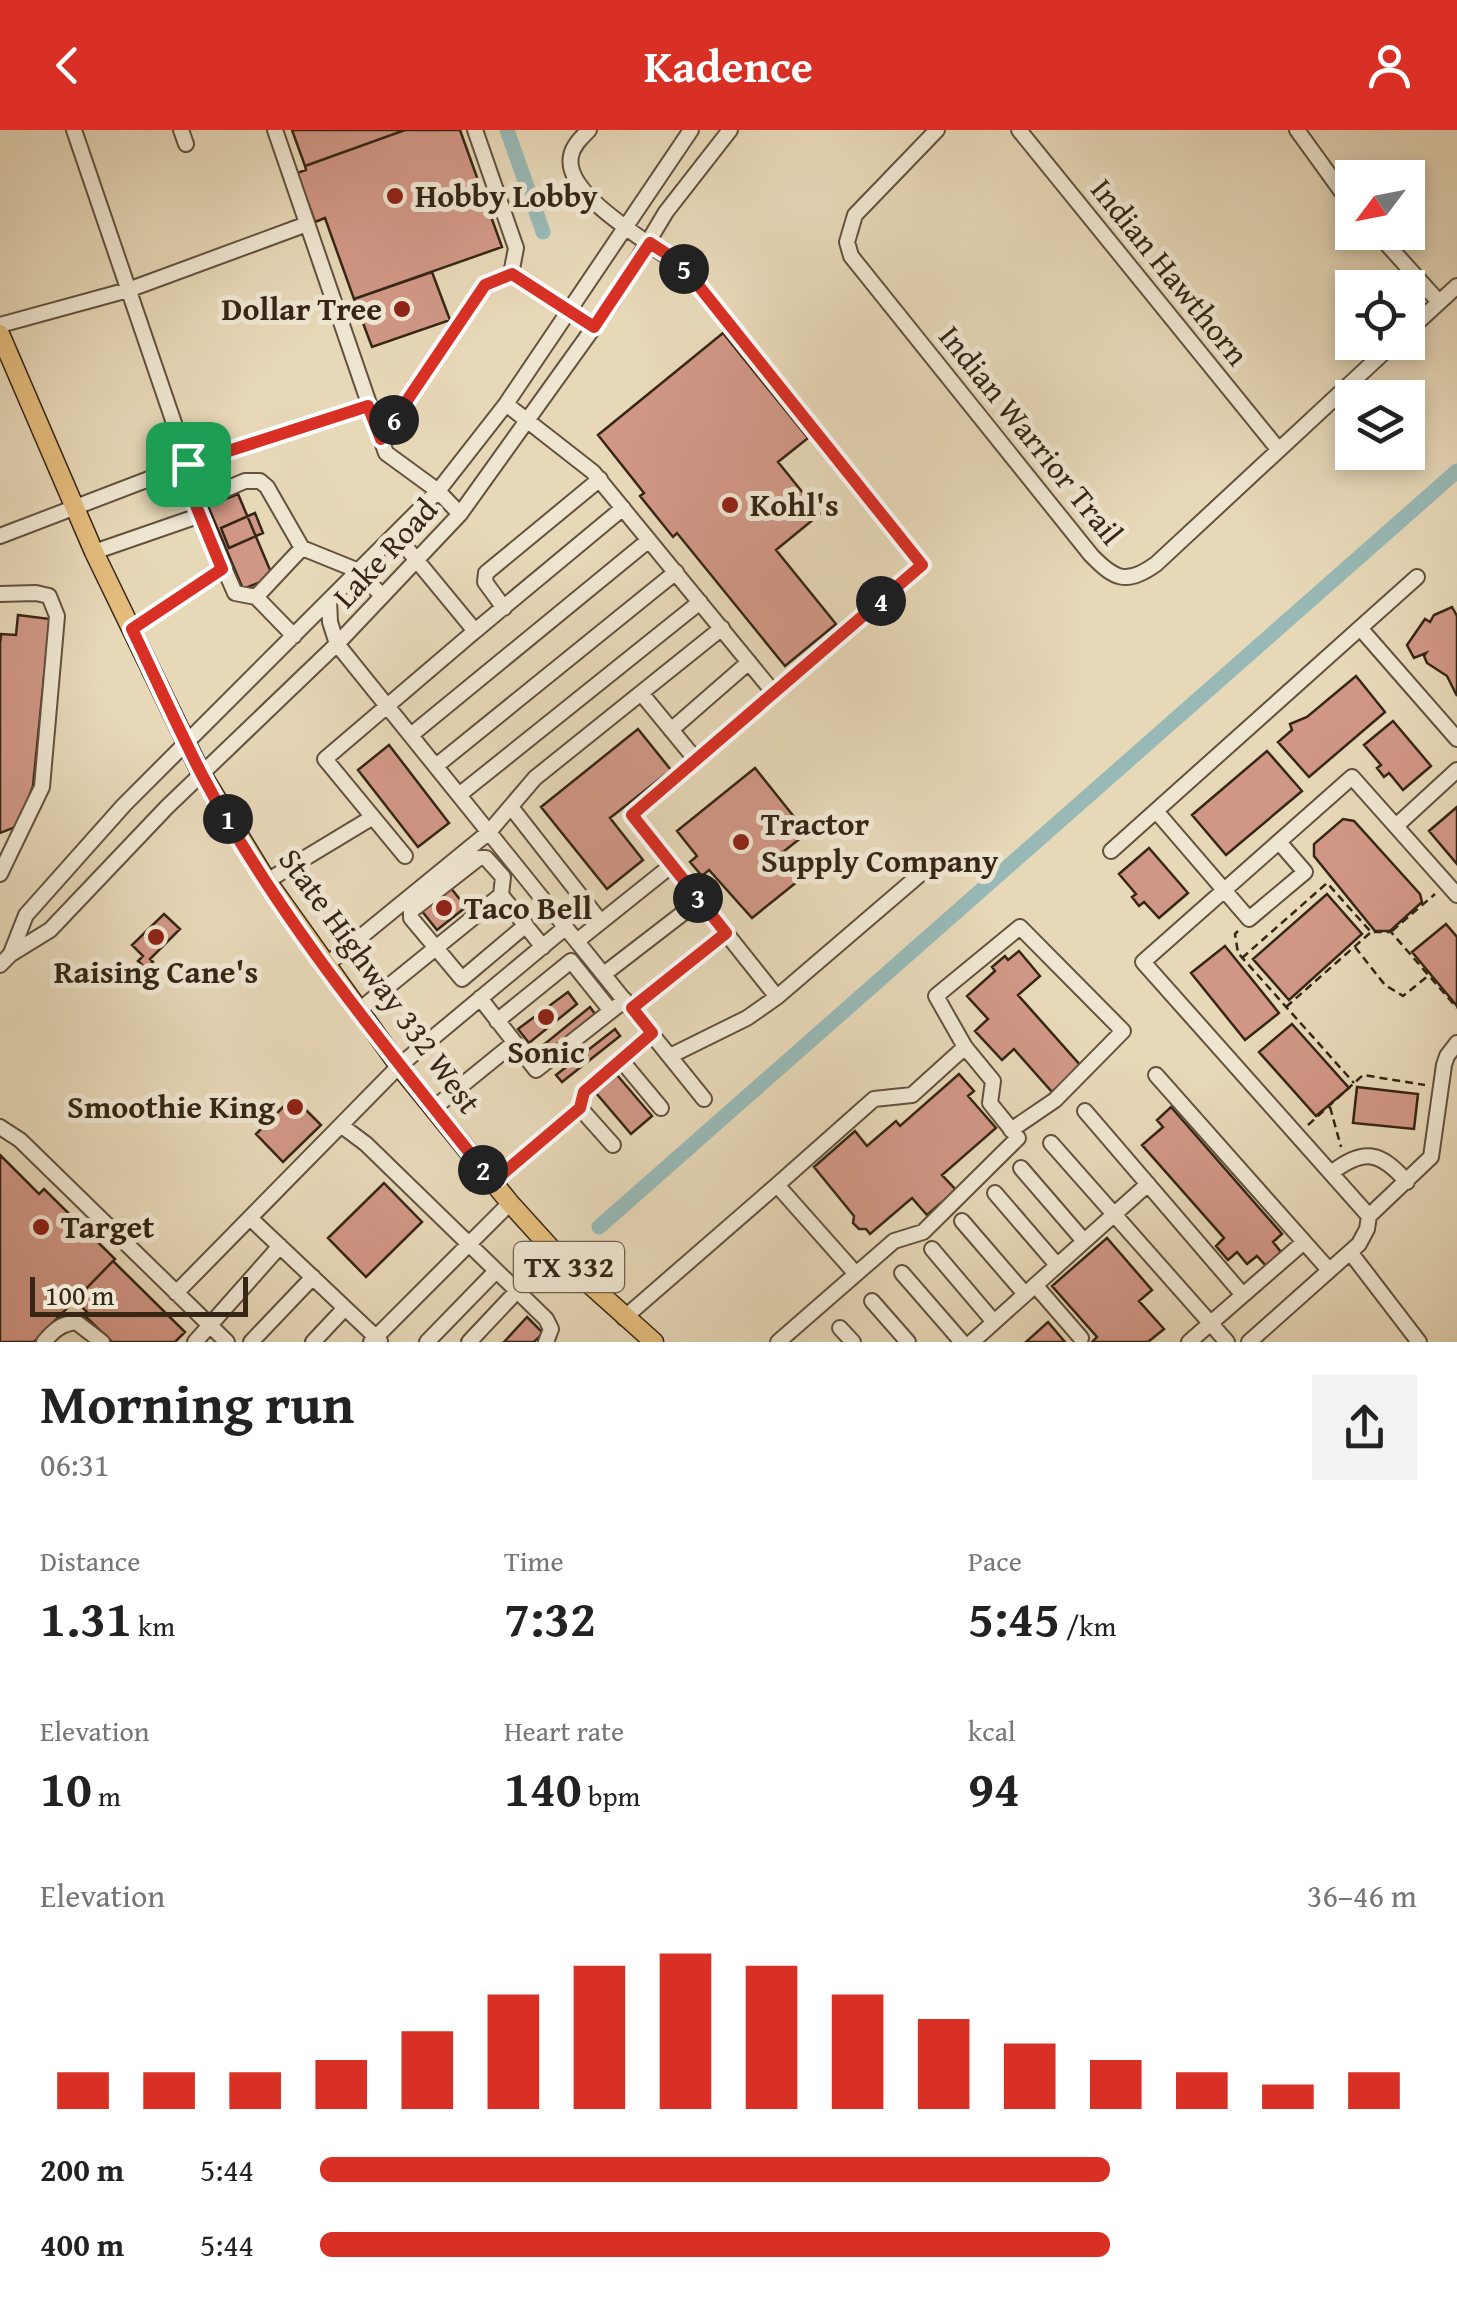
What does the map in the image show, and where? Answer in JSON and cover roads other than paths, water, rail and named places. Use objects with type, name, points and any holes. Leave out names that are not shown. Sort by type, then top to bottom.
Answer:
[{"type":"main road","name":"State Highway 332 West","points":[[0,334],[94,552],[201,773],[267,881],[399,1066],[510,1203],[558,1256],[652,1341]]},
{"type":"street","points":[[275,130],[386,452],[438,491],[460,514]]},
{"type":"street","points":[[476,130],[516,248],[512,274]]},
{"type":"street","points":[[589,130],[572,152],[571,167],[585,193],[598,208],[673,258],[690,275],[922,565],[632,815],[777,998]]},
{"type":"street","name":"Lake Road","points":[[5,960],[26,915],[124,805],[438,491],[506,404],[691,130]]},
{"type":"street","name":"Lake Road","points":[[5,960],[50,930],[201,773],[337,644],[460,514],[594,327],[666,212],[730,130]]},
{"type":"street","name":"Indian Warrior Trail","points":[[937,130],[855,215],[847,242],[851,256],[1104,569],[1117,576],[1131,578],[1142,574],[1375,360]]},
{"type":"street","name":"Indian Hawthorn","points":[[1019,130],[1278,449]]},
{"type":"street","points":[[1297,130],[1335,183]]},
{"type":"street","points":[[78,131],[188,464],[188,486],[222,569],[235,594],[256,597],[294,636]]},
{"type":"street","points":[[0,325],[128,290],[306,224]]},
{"type":"street","points":[[1392,250],[1439,302]]},
{"type":"street","points":[[512,274],[594,327]]},
{"type":"street","points":[[381,439],[485,285],[512,274]]},
{"type":"street","points":[[1425,315],[1457,286]]},
{"type":"street","points":[[506,404],[574,455],[600,480],[774,693]]},
{"type":"street","points":[[0,536],[188,464],[368,406]]},
{"type":"street","points":[[504,608],[485,582],[486,574],[600,480]]},
{"type":"street","points":[[94,552],[198,508],[245,481],[260,481],[302,548],[359,571],[382,596]]},
{"type":"street","points":[[405,856],[325,759],[623,508]]},
{"type":"street","points":[[396,534],[475,632]]},
{"type":"street","points":[[411,735],[650,540]]},
{"type":"street","points":[[256,597],[302,548]]},
{"type":"street","points":[[132,629],[222,569]]},
{"type":"street","points":[[436,766],[676,572]]},
{"type":"street","points":[[1111,851],[1417,576]]},
{"type":"street","points":[[0,594],[49,596],[56,616],[42,787],[0,874]]},
{"type":"street","points":[[330,600],[330,622],[337,644],[704,1098]]},
{"type":"street","points":[[459,795],[700,602]]},
{"type":"street","points":[[325,966],[489,832],[534,778],[722,628]]},
{"type":"street","points":[[1360,628],[1457,739]]},
{"type":"street","points":[[672,730],[749,662]]},
{"type":"street","points":[[642,692],[696,760]]},
{"type":"street","points":[[1396,826],[1457,770]]},
{"type":"street","points":[[1370,1216],[1143,962],[1352,777],[1452,889]]},
{"type":"street","points":[[511,807],[601,922]]},
{"type":"street","points":[[1156,811],[1249,920],[1305,872],[1279,842]]},
{"type":"street","points":[[267,881],[372,816]]},
{"type":"street","points":[[358,1011],[436,948],[500,895],[503,877],[486,858],[479,858],[411,911],[411,918],[436,948],[462,979],[526,925]]},
{"type":"street","points":[[577,941],[672,865]]},
{"type":"street","points":[[670,1056],[747,1018],[777,998],[932,865]]},
{"type":"street","points":[[500,895],[544,946]]},
{"type":"street","points":[[604,974],[700,900]]},
{"type":"street","points":[[778,1342],[894,1241],[922,1232],[1018,1138],[1011,1130],[990,1103],[993,1082],[965,1048],[936,996],[1020,927],[1123,1031],[1054,1100],[1011,1130]]},
{"type":"street","points":[[176,1293],[399,1066],[566,928]]},
{"type":"street","points":[[480,998],[536,1070],[612,1011],[628,1004],[726,933]]},
{"type":"street","points":[[498,1021],[571,961],[612,1011]]},
{"type":"street","points":[[493,1182],[580,1108],[584,1092],[652,1033]]},
{"type":"street","points":[[434,1108],[514,1043]]},
{"type":"street","points":[[1249,1342],[1350,1252],[1367,1229],[1370,1216],[1431,1157],[1447,1056],[1457,1043]]},
{"type":"street","points":[[624,1318],[874,1099],[912,1095],[965,1048]]},
{"type":"street","points":[[622,1060],[661,1108]]},
{"type":"street","points":[[1156,1075],[1330,1270]]},
{"type":"street","points":[[580,1108],[613,1146]]},
{"type":"street","points":[[1085,1111],[1244,1294]]},
{"type":"street","points":[[0,1126],[20,1140],[227,1342]]},
{"type":"street","points":[[342,1126],[366,1144],[546,1319],[551,1329],[546,1342]]},
{"type":"street","points":[[1051,1143],[1227,1342]]},
{"type":"street","points":[[1331,1173],[1346,1162],[1368,1156],[1382,1159],[1407,1182]]},
{"type":"street","points":[[1021,1168],[1084,1241]]},
{"type":"street","points":[[972,1342],[1148,1184]]},
{"type":"street","points":[[776,1185],[856,1274]]},
{"type":"street","points":[[996,1192],[1057,1265]]},
{"type":"street","points":[[250,1218],[376,1341],[510,1203]]},
{"type":"street","points":[[962,1221],[1081,1338]]},
{"type":"street","points":[[1189,1342],[1304,1242]]},
{"type":"street","points":[[195,1342],[280,1246]]},
{"type":"street","points":[[932,1249],[994,1322]]},
{"type":"street","points":[[1350,1252],[1419,1342]]},
{"type":"street","points":[[428,1342],[496,1271]]},
{"type":"street","points":[[902,1274],[962,1342]]},
{"type":"street","points":[[251,1342],[312,1277]]},
{"type":"street","points":[[468,1342],[518,1291]]},
{"type":"street","points":[[872,1301],[908,1342]]},
{"type":"street","points":[[313,1342],[345,1308]]},
{"type":"street","points":[[44,1342],[54,1330],[76,1322],[102,1342]]},
{"type":"street","points":[[840,1328],[854,1342]]},
{"type":"waterway","points":[[507,130],[543,232]]},
{"type":"waterway","points":[[599,1227],[1457,471]]},
{"type":"place","name":"Hobby Lobby","points":[[395,196]]},
{"type":"place","name":"Dollar Tree","points":[[402,309]]},
{"type":"place","name":"Kohl's","points":[[730,505]]},
{"type":"place","name":"Tractor Supply Company","points":[[741,842]]},
{"type":"place","name":"Taco Bell","points":[[444,908]]},
{"type":"place","name":"Raising Cane's","points":[[156,937]]},
{"type":"place","name":"Sonic","points":[[546,1017]]},
{"type":"place","name":"Smoothie King","points":[[295,1107]]},
{"type":"place","name":"Target","points":[[41,1227]]}]
